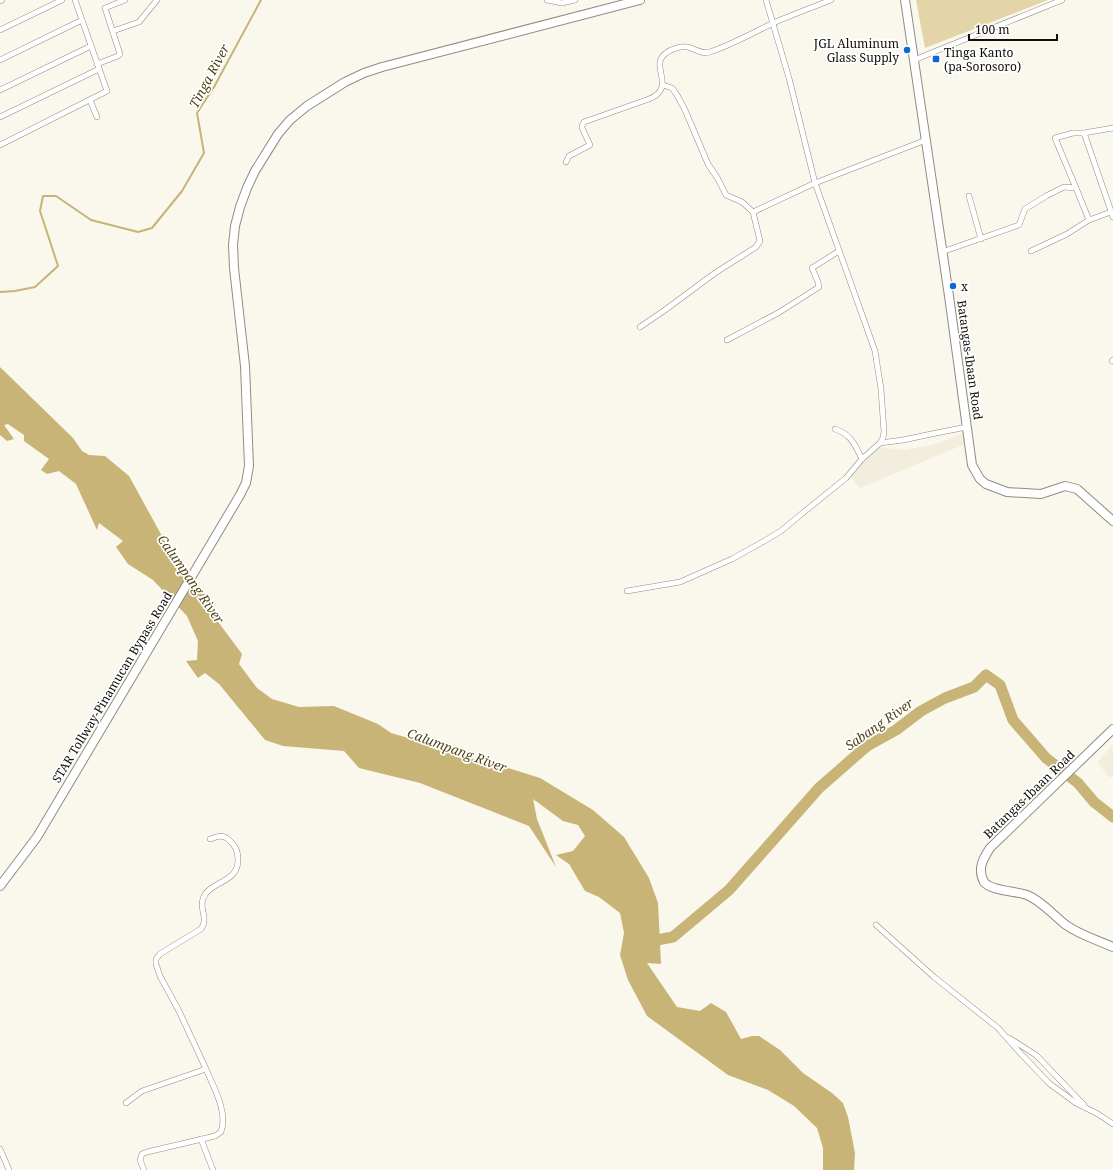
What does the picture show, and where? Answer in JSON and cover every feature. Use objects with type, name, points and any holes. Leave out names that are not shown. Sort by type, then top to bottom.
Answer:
[{"type":"main road","name":"STAR Tollway-Pinamucan Bypass Road","points":[[0,886],[37,837],[246,483],[249,466],[245,366],[234,268],[233,245],[235,226],[247,188],[258,165],[278,134],[290,120],[307,106],[344,82],[364,73],[640,0]]},
{"type":"main road","name":"Batangas-Ibaan Road","points":[[905,0],[972,465],[980,479],[986,484],[1007,492],[1041,494],[1065,486],[1071,487],[1082,493],[1113,521]]},
{"type":"main road","name":"Batangas-Ibaan Road","points":[[1113,729],[990,848],[982,861],[981,874],[985,883],[995,888],[1019,893],[1033,898],[1074,931],[1113,947]]},
{"type":"street","points":[[0,30],[62,0]]},
{"type":"street","points":[[0,145],[107,91],[75,0]]},
{"type":"street","points":[[0,118],[118,56],[120,54],[105,8],[125,0]]},
{"type":"street","points":[[113,31],[139,22],[157,0]]},
{"type":"street","points":[[547,0],[562,3],[575,0]]},
{"type":"street","points":[[627,591],[680,582],[732,559],[781,530],[846,478],[883,438],[884,432],[881,389],[875,351],[815,183],[789,78],[766,0]]},
{"type":"street","points":[[566,162],[569,156],[590,145],[582,126],[584,122],[658,95],[663,85],[660,65],[665,53],[682,47],[688,47],[703,54],[708,53],[831,0]]},
{"type":"street","points":[[914,60],[1062,0]]},
{"type":"street","points":[[0,60],[82,20]]},
{"type":"street","points":[[0,90],[91,46]]},
{"type":"street","points":[[640,328],[715,273],[756,247],[760,241],[753,212],[742,202],[726,195],[708,164],[677,94],[672,88],[663,85]]},
{"type":"street","points":[[90,100],[97,117]]},
{"type":"street","points":[[1089,220],[1055,138],[1073,133],[1084,133],[1113,128]]},
{"type":"street","points":[[1031,251],[1067,234],[1089,220],[1112,214],[1084,133]]},
{"type":"street","points":[[753,212],[815,183],[926,140]]},
{"type":"street","points":[[942,252],[1019,225],[1026,209],[1046,196],[1064,187],[1076,188]]},
{"type":"street","points":[[969,196],[981,239]]},
{"type":"street","points":[[727,340],[778,313],[819,287],[812,268],[839,251]]},
{"type":"street","points":[[880,443],[967,428]]},
{"type":"street","points":[[835,429],[848,436],[862,460]]},
{"type":"street","points":[[144,1170],[140,1160],[142,1154],[215,1136],[221,1132],[223,1126],[222,1112],[217,1095],[179,1010],[160,976],[156,964],[156,959],[160,954],[201,928],[204,924],[202,907],[206,892],[231,876],[237,870],[237,852],[234,844],[226,837],[219,836],[210,838]]},
{"type":"street","points":[[876,925],[934,977],[976,1010],[1003,1034],[1050,1084],[1076,1103],[1113,1124]]},
{"type":"street","points":[[1003,1034],[1036,1055],[1088,1109]]},
{"type":"street","points":[[126,1103],[142,1091],[206,1070]]},
{"type":"street","points":[[201,1139],[213,1170]]},
{"type":"street","points":[[0,1149],[9,1170]]},
{"type":"shaded area","points":[[916,0],[1048,0],[925,48]]},
{"type":"shaded area","points":[[962,434],[965,444],[860,488],[850,476],[878,447],[905,450],[935,444]]},
{"type":"shaded area","points":[[1113,745],[1113,777],[1109,777],[1097,762]]},
{"type":"water","name":"Calumpang River","points":[[0,367],[73,438],[82,451],[89,455],[105,456],[129,476],[174,558],[183,564],[211,603],[216,619],[242,654],[239,664],[257,688],[272,699],[299,707],[334,706],[378,724],[391,733],[456,752],[464,758],[483,760],[540,778],[593,810],[624,837],[649,878],[658,903],[661,964],[647,963],[677,1007],[700,1011],[711,1003],[726,1012],[741,1039],[759,1036],[780,1050],[803,1073],[832,1093],[843,1103],[848,1117],[855,1153],[854,1170],[823,1170],[823,1148],[817,1128],[794,1106],[768,1090],[728,1075],[647,1016],[628,980],[620,955],[624,933],[620,913],[599,897],[585,891],[569,864],[556,855],[573,851],[585,836],[578,825],[563,821],[533,799],[537,819],[556,867],[529,826],[420,783],[359,768],[344,751],[283,746],[265,740],[219,684],[205,673],[198,678],[186,661],[197,660],[198,641],[187,616],[153,580],[128,564],[116,547],[123,541],[99,523],[97,530],[76,484],[59,471],[47,474],[41,470],[49,459],[24,441],[24,435],[8,424],[4,425],[14,439],[7,441],[0,435]]},
{"type":"waterway","name":"Tinga River","points":[[0,292],[35,287],[58,266],[40,211],[43,196],[56,196],[91,220],[138,232],[152,228],[182,191],[204,153],[197,113],[214,87],[261,0]]},
{"type":"waterway","name":"Sabang River","points":[[646,942],[673,937],[729,890],[819,788],[867,746],[896,730],[921,711],[945,698],[974,687],[986,675],[1000,685],[1013,720],[1046,758],[1078,783],[1094,802],[1113,817]]},
{"type":"place","name":"JGL Aluminum Glass Supply","points":[[907,50]]},
{"type":"place","name":"Tinga Kanto (pa-Sorosoro)","points":[[936,59]]},
{"type":"place","name":"x","points":[[953,286]]}]
